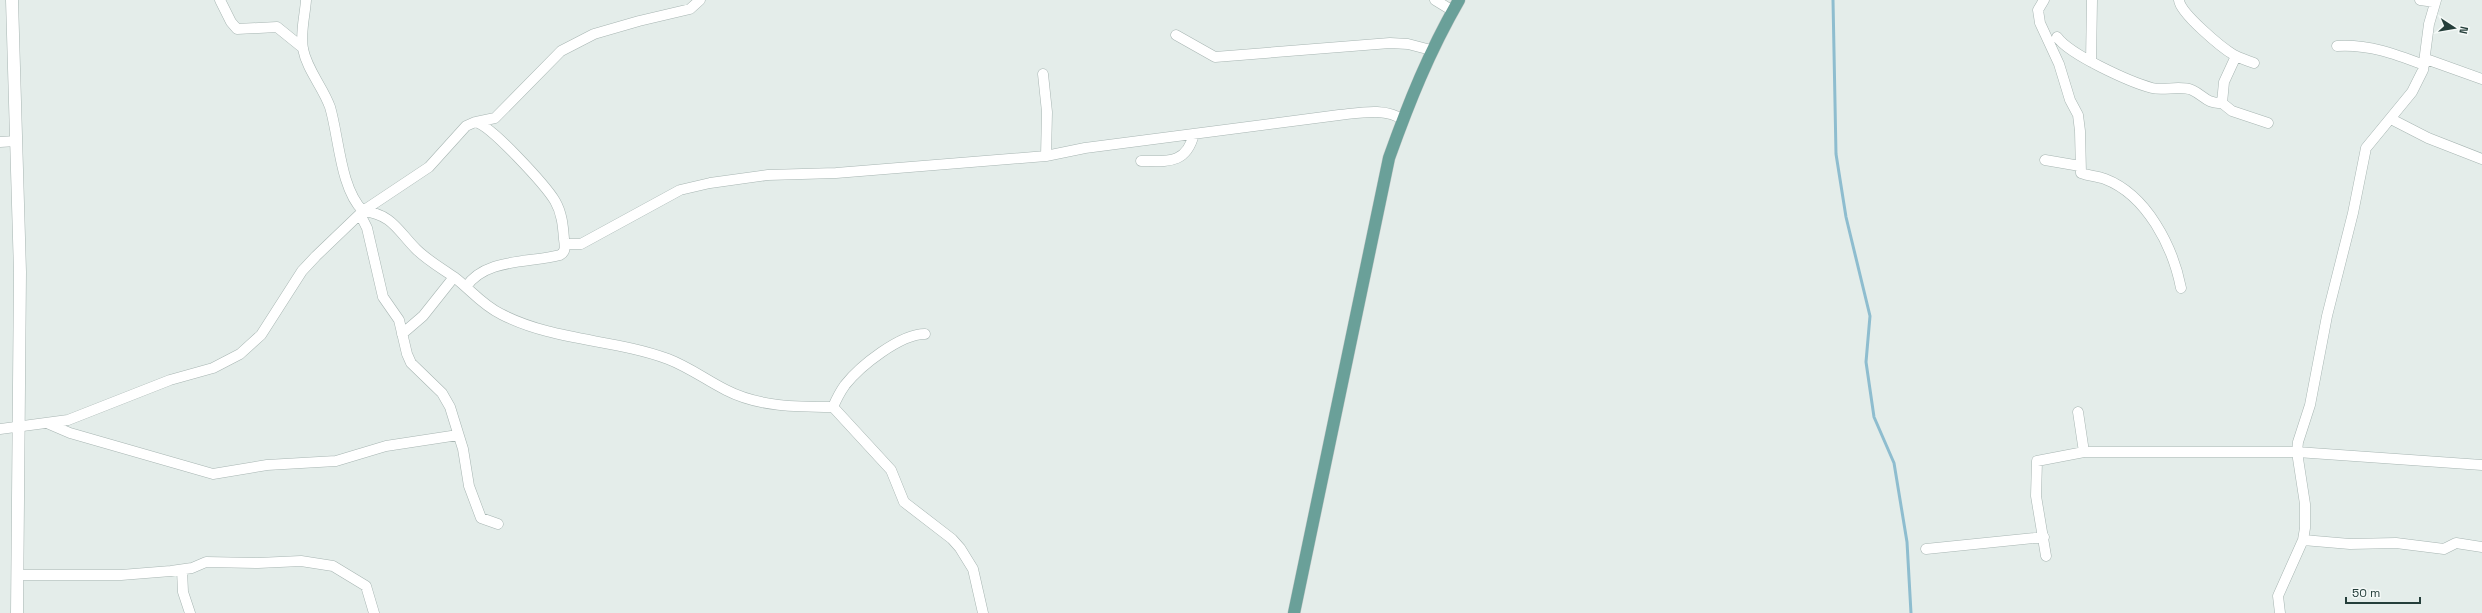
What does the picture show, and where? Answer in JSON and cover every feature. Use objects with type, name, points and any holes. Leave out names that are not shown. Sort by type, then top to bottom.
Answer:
[{"type":"main road","points":[[1294,613],[1387,165],[1431,50],[1459,0]]},
{"type":"street","points":[[12,0],[20,272],[20,428],[17,613]]},
{"type":"street","points":[[220,0],[231,22],[237,29],[277,27],[286,32],[303,48]]},
{"type":"street","points":[[306,0],[303,48],[305,56],[327,99],[348,182],[354,199],[362,212],[367,228],[383,297],[397,315],[411,363],[436,387],[447,401],[463,449],[466,478],[475,506],[481,518],[498,524]]},
{"type":"street","points":[[0,429],[49,424],[94,411],[170,380],[213,368],[240,354],[254,343],[268,326],[308,263],[362,212],[429,166],[466,126],[475,122],[495,118],[561,51],[594,34],[639,21],[690,9],[700,0]]},
{"type":"street","points":[[1435,0],[1453,11]]},
{"type":"street","points":[[2044,0],[2038,10],[2040,23],[2059,64],[2070,100],[2078,115],[2081,142],[2081,173],[2105,178],[2120,188],[2150,216],[2160,228],[2169,246],[2177,266],[2181,288]]},
{"type":"street","points":[[2091,62],[2092,0]]},
{"type":"street","points":[[2179,0],[2180,6],[2189,16],[2236,56],[2254,63]]},
{"type":"street","points":[[2280,613],[2278,596],[2281,586],[2303,540],[2305,504],[2297,452],[2310,405],[2327,316],[2353,213],[2357,184],[2366,148],[2412,92],[2425,62],[2429,24],[2436,1],[2420,0]]},
{"type":"street","points":[[1176,35],[1215,57],[1390,43],[1408,44],[1431,50]]},
{"type":"street","points":[[2057,37],[2061,42],[2091,62],[2152,88],[2191,90],[2210,103],[2222,103],[2232,111],[2268,123]]},
{"type":"street","points":[[2337,46],[2365,46],[2482,79]]},
{"type":"street","points":[[2222,103],[2224,82],[2236,56]]},
{"type":"street","points":[[1043,74],[1047,112],[1046,156]]},
{"type":"street","points":[[565,244],[581,244],[680,190],[710,183],[768,175],[836,173],[1046,156],[1085,148],[1366,112],[1397,115],[1403,120]]},
{"type":"street","points":[[2391,119],[2428,138],[2482,159]]},
{"type":"street","points":[[466,287],[474,277],[483,272],[526,259],[560,256],[564,252],[565,244],[562,218],[549,193],[496,136],[481,123],[475,122]]},
{"type":"street","points":[[1140,161],[1178,158],[1185,154],[1192,144],[1194,134]]},
{"type":"street","points":[[0,142],[16,141]]},
{"type":"street","points":[[2045,160],[2080,166]]},
{"type":"street","points":[[362,212],[377,213],[388,218],[417,250],[454,277],[481,302],[503,315],[567,336],[632,348],[667,359],[695,370],[726,390],[745,398],[784,406],[833,407],[891,470],[904,502],[952,539],[960,548],[973,569],[984,613]]},
{"type":"street","points":[[402,334],[423,316],[454,277]]},
{"type":"street","points":[[833,407],[843,387],[865,366],[899,341],[910,335],[925,334]]},
{"type":"street","points":[[2078,412],[2084,452]]},
{"type":"street","points":[[49,424],[70,433],[213,474],[267,465],[336,461],[386,446],[458,435]]},
{"type":"street","points":[[2046,556],[2036,496],[2036,461],[2084,452],[2297,452],[2482,465]]},
{"type":"street","points":[[1926,550],[2044,537]]},
{"type":"street","points":[[2303,540],[2350,544],[2396,543],[2444,548],[2456,543],[2482,547]]},
{"type":"street","points":[[18,576],[121,575],[182,570],[206,562],[258,563],[300,561],[326,564],[342,569],[366,586],[374,613]]},
{"type":"street","points":[[182,570],[183,592],[190,613]]},
{"type":"waterway","points":[[1833,0],[1836,154],[1846,217],[1870,316],[1866,362],[1874,417],[1894,463],[1907,542],[1911,613]]}]
